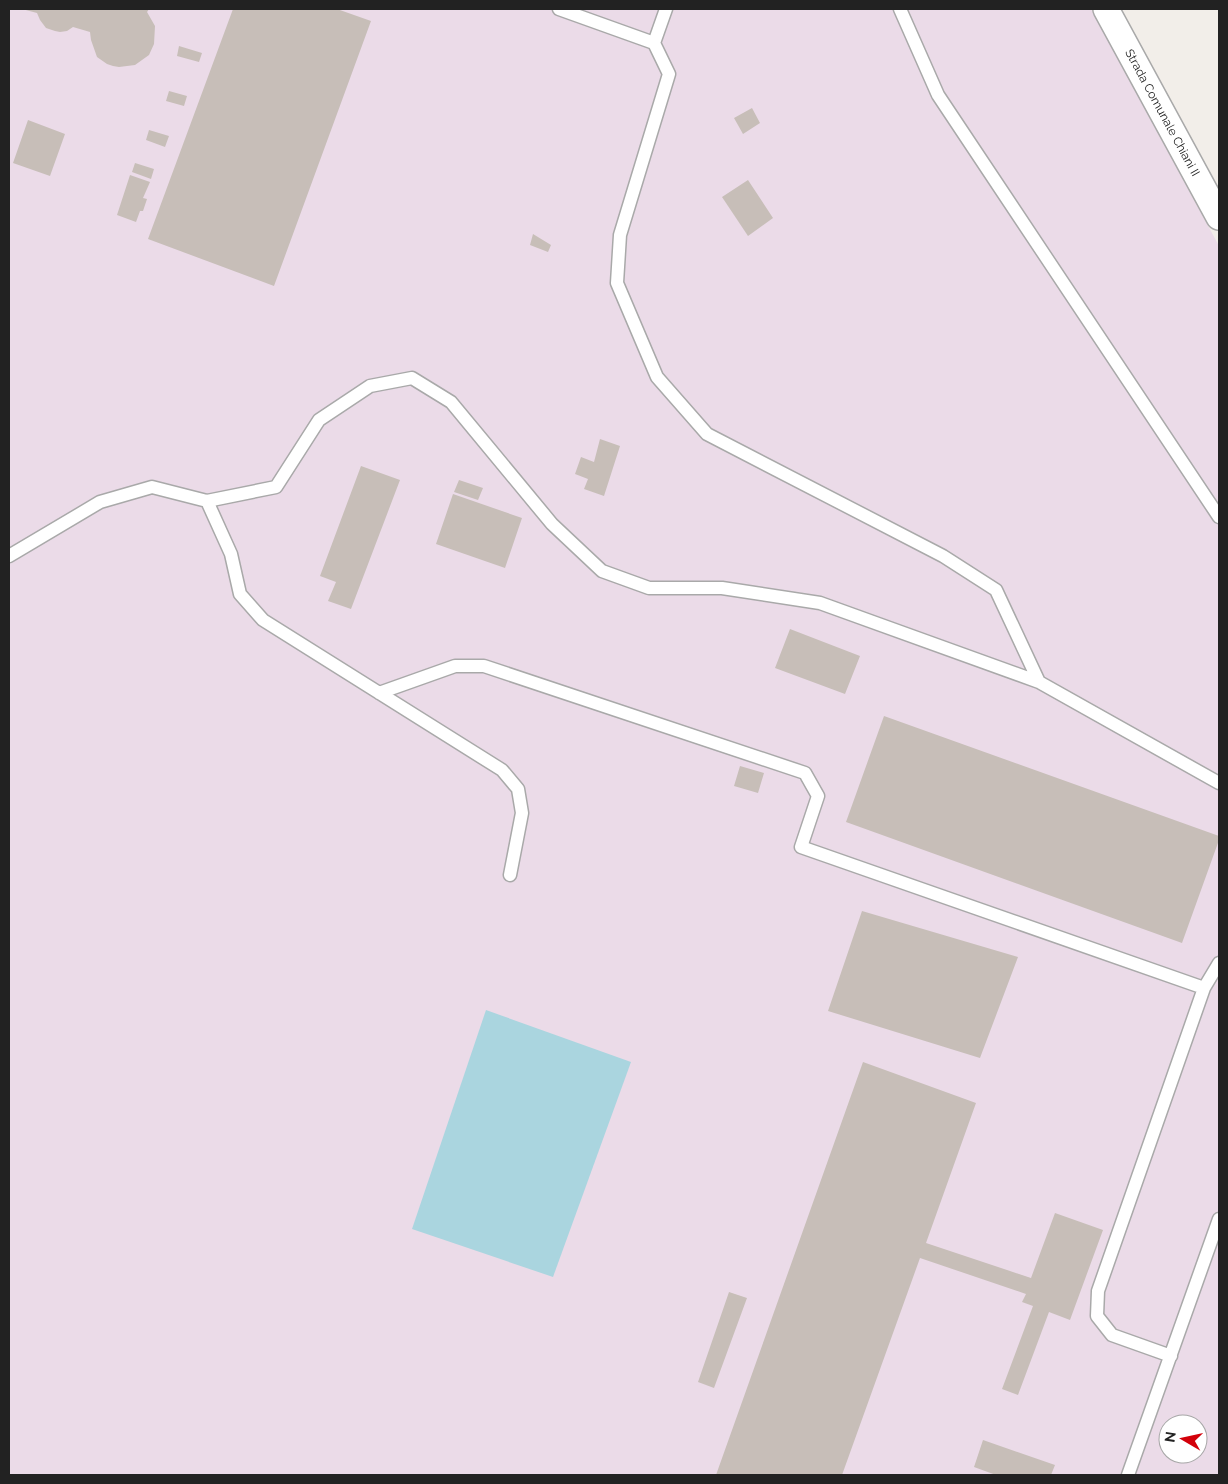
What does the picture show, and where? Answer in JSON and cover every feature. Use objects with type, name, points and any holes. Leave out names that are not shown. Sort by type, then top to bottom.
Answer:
[{"type":"street","name":"Strada Comunale Chiani II","points":[[1106,9],[1219,217]]},
{"type":"lane","points":[[559,9],[654,43],[669,74],[620,235],[617,283],[656,377],[707,434],[943,556],[996,590],[1039,682]]},
{"type":"lane","points":[[654,43],[666,9]]},
{"type":"lane","points":[[900,9],[938,94],[1219,517]]},
{"type":"lane","points":[[9,556],[100,502],[152,487],[207,501],[276,487],[319,420],[370,386],[412,378],[451,402],[552,524],[602,571],[649,588],[722,588],[820,603],[1039,682],[1219,783]]},
{"type":"lane","points":[[207,501],[231,554],[240,594],[263,620],[502,770],[518,789],[522,813],[510,875]]},
{"type":"lane","points":[[379,693],[455,666],[484,666],[805,773],[818,796],[801,847],[1204,988]]},
{"type":"lane","points":[[1171,1356],[1112,1334],[1097,1316],[1098,1291],[1204,988],[1219,963]]},
{"type":"lane","points":[[1128,1475],[1219,1219]]},
{"type":"shaded area","points":[[9,9],[1091,9],[1219,246],[1219,1475],[9,1475]]},
{"type":"water","points":[[486,1010],[631,1062],[553,1277],[412,1229]]},
{"type":"building","points":[[22,9],[149,9],[147,12],[155,26],[154,44],[149,55],[135,65],[113,66],[97,57],[90,32],[73,27],[67,31],[60,32],[46,28],[37,13]]},
{"type":"building","points":[[233,9],[337,9],[371,21],[274,286],[148,239]]},
{"type":"building","points":[[179,46],[202,53],[199,62],[177,56]]},
{"type":"building","points":[[169,91],[187,96],[184,106],[166,101]]},
{"type":"building","points":[[752,108],[760,123],[743,134],[734,118]]},
{"type":"building","points":[[28,120],[65,134],[50,176],[13,163]]},
{"type":"building","points":[[149,130],[169,136],[165,147],[146,140]]},
{"type":"building","points":[[135,163],[154,169],[151,179],[132,172]]},
{"type":"building","points":[[130,175],[150,182],[143,198],[147,199],[143,211],[140,211],[136,222],[117,215]]},
{"type":"building","points":[[748,180],[773,218],[748,236],[722,197]]},
{"type":"building","points":[[533,234],[551,245],[548,252],[530,245]]},
{"type":"building","points":[[600,439],[620,446],[604,496],[584,489],[588,479],[575,474],[581,457],[594,462]]},
{"type":"building","points":[[361,466],[400,480],[351,609],[328,601],[336,582],[320,576]]},
{"type":"building","points":[[459,480],[483,488],[478,500],[454,492]]},
{"type":"building","points":[[453,494],[522,518],[505,568],[436,544]]},
{"type":"building","points":[[790,629],[860,656],[845,694],[775,668]]},
{"type":"building","points":[[884,716],[1219,836],[1182,943],[846,822]]},
{"type":"building","points":[[740,766],[764,773],[758,793],[734,786]]},
{"type":"building","points":[[862,911],[1018,957],[980,1058],[828,1011]]},
{"type":"building","points":[[863,1062],[976,1103],[926,1243],[1031,1278],[1055,1213],[1103,1230],[1070,1320],[1049,1312],[1018,1395],[1002,1389],[1033,1306],[1022,1302],[1026,1294],[920,1258],[842,1475],[716,1475]]},
{"type":"building","points":[[729,1292],[747,1298],[714,1388],[698,1382]]},
{"type":"building","points":[[983,1440],[1055,1465],[1051,1475],[996,1475],[974,1467]]}]
